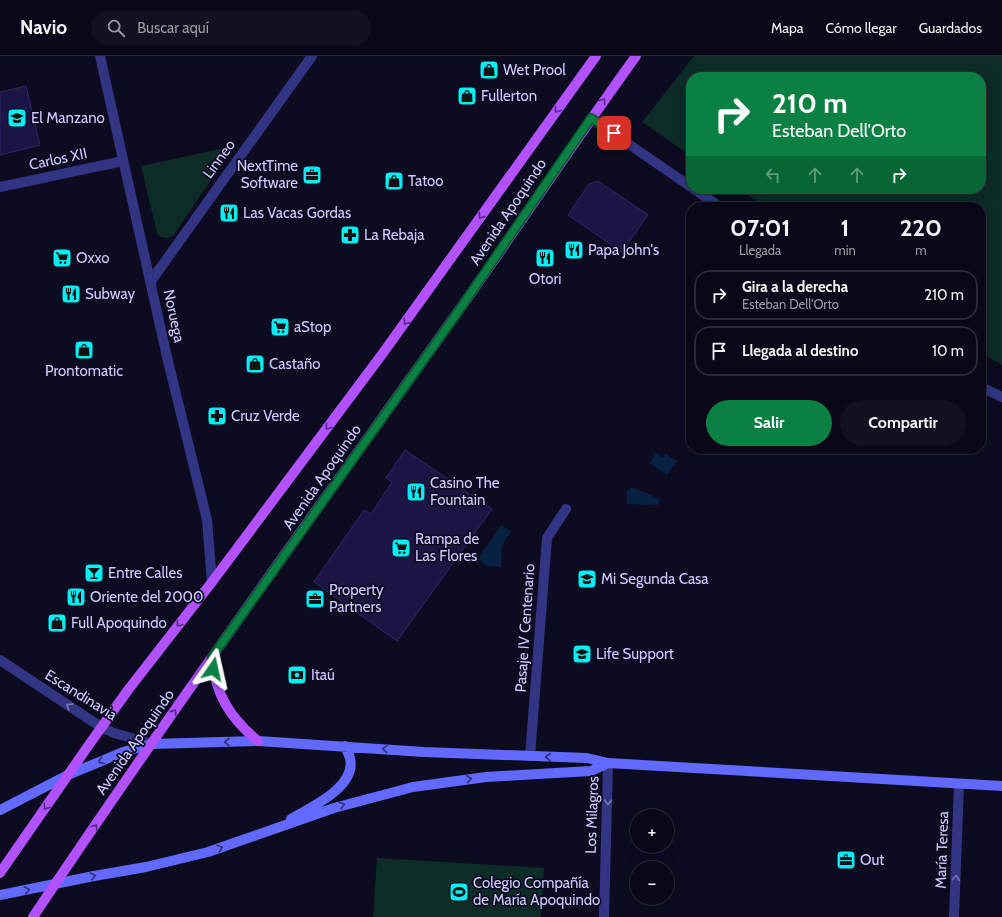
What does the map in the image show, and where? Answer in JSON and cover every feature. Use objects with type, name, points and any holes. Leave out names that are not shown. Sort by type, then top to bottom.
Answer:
[{"type":"main road","name":"Avenida Apoquindo","points":[[0,873],[101,727],[212,582],[383,353],[596,56]]},
{"type":"main road","name":"Avenida Apoquindo","points":[[33,917],[212,657],[455,316],[591,118],[636,56]]},
{"type":"main road","points":[[212,657],[215,681],[226,706],[246,731],[258,742]]},
{"type":"main road","points":[[0,810],[68,775],[123,752],[152,744],[258,742],[345,746],[424,752],[587,758],[608,763],[1002,786]]},
{"type":"main road","points":[[274,829],[337,790],[341,786],[350,771],[350,759],[345,746]]},
{"type":"main road","points":[[0,895],[146,867],[201,854],[334,808],[413,787],[486,777],[591,771],[608,763]]},
{"type":"street","name":"Noruega","points":[[100,56],[167,357],[207,520],[212,582]]},
{"type":"street","name":"Linneo","points":[[150,281],[312,56]]},
{"type":"street","points":[[591,118],[686,184]]},
{"type":"street","name":"Carlos XII","points":[[0,187],[123,161]]},
{"type":"street","points":[[701,194],[713,202]]},
{"type":"street","points":[[986,389],[1002,397]]},
{"type":"street","name":"Pasaje IV Centenario","points":[[530,756],[546,538],[566,509]]},
{"type":"street","name":"Escandinavia","points":[[0,660],[101,727],[114,733],[152,744]]},
{"type":"street","name":"Los Milagros","points":[[604,917],[608,763]]},
{"type":"street","name":"María Teresa","points":[[954,917],[959,784]]},
{"type":"green space","points":[[694,56],[1002,56],[1002,365],[986,356],[986,202],[759,202],[747,194],[986,194],[986,72],[686,72],[686,153],[642,122]]},
{"type":"green space","points":[[234,146],[173,236],[168,238],[160,237],[157,233],[141,166]]},
{"type":"green space","name":"Colegio Compañía de María Apoquindo","points":[[377,858],[544,868],[541,917],[373,917]]},
{"type":"water","points":[[656,453],[663,458],[666,454],[677,461],[667,475],[650,463]]},
{"type":"water","points":[[632,487],[660,499],[658,505],[627,504],[627,491]]},
{"type":"water","points":[[501,525],[511,531],[502,546],[501,567],[487,566],[478,559]]},
{"type":"building","name":"El Manzano","points":[[26,86],[40,145],[0,155],[0,92]]},
{"type":"building","points":[[598,181],[648,215],[622,252],[568,215],[589,184]]},
{"type":"building","name":"Rampa de Las Flores","points":[[405,450],[492,509],[397,641],[314,582],[364,510],[371,514],[392,482],[386,478]]},
{"type":"place","name":"Wet Prool","points":[[489,70]]},
{"type":"place","name":"Fullerton","points":[[467,96]]},
{"type":"place","name":"El Manzano","points":[[17,118]]},
{"type":"place","name":"NextTime Software","points":[[312,175]]},
{"type":"place","name":"Tatoo","points":[[394,181]]},
{"type":"place","name":"Las Vacas Gordas","points":[[229,213]]},
{"type":"place","name":"La Rebaja","points":[[350,235]]},
{"type":"place","name":"Papa John's","points":[[574,250]]},
{"type":"place","name":"Oxxo","points":[[62,258]]},
{"type":"place","name":"Otori","points":[[545,258]]},
{"type":"place","name":"Subway","points":[[71,294]]},
{"type":"place","name":"aStop","points":[[280,327]]},
{"type":"place","name":"Prontomatic","points":[[84,350]]},
{"type":"place","name":"Castaño","points":[[255,364]]},
{"type":"place","name":"Cruz Verde","points":[[217,416]]},
{"type":"place","name":"Casino The Fountain","points":[[416,492]]},
{"type":"place","name":"Rampa de Las Flores","points":[[401,548]]},
{"type":"place","name":"Entre Calles","points":[[94,573]]},
{"type":"place","name":"Mi Segunda Casa","points":[[587,579]]},
{"type":"place","name":"Oriente del 2000","points":[[76,597]]},
{"type":"place","name":"Property Partners","points":[[315,599]]},
{"type":"place","name":"Full Apoquindo","points":[[57,623]]},
{"type":"place","name":"Life Support","points":[[582,654]]},
{"type":"place","name":"Itaú","points":[[297,675]]},
{"type":"place","name":"Out","points":[[846,860]]},
{"type":"place","name":"Colegio Compañía de María Apoquindo","points":[[459,892]]},
{"type":"route","points":[[213,669],[212,657],[455,316],[591,118],[614,133]]}]
